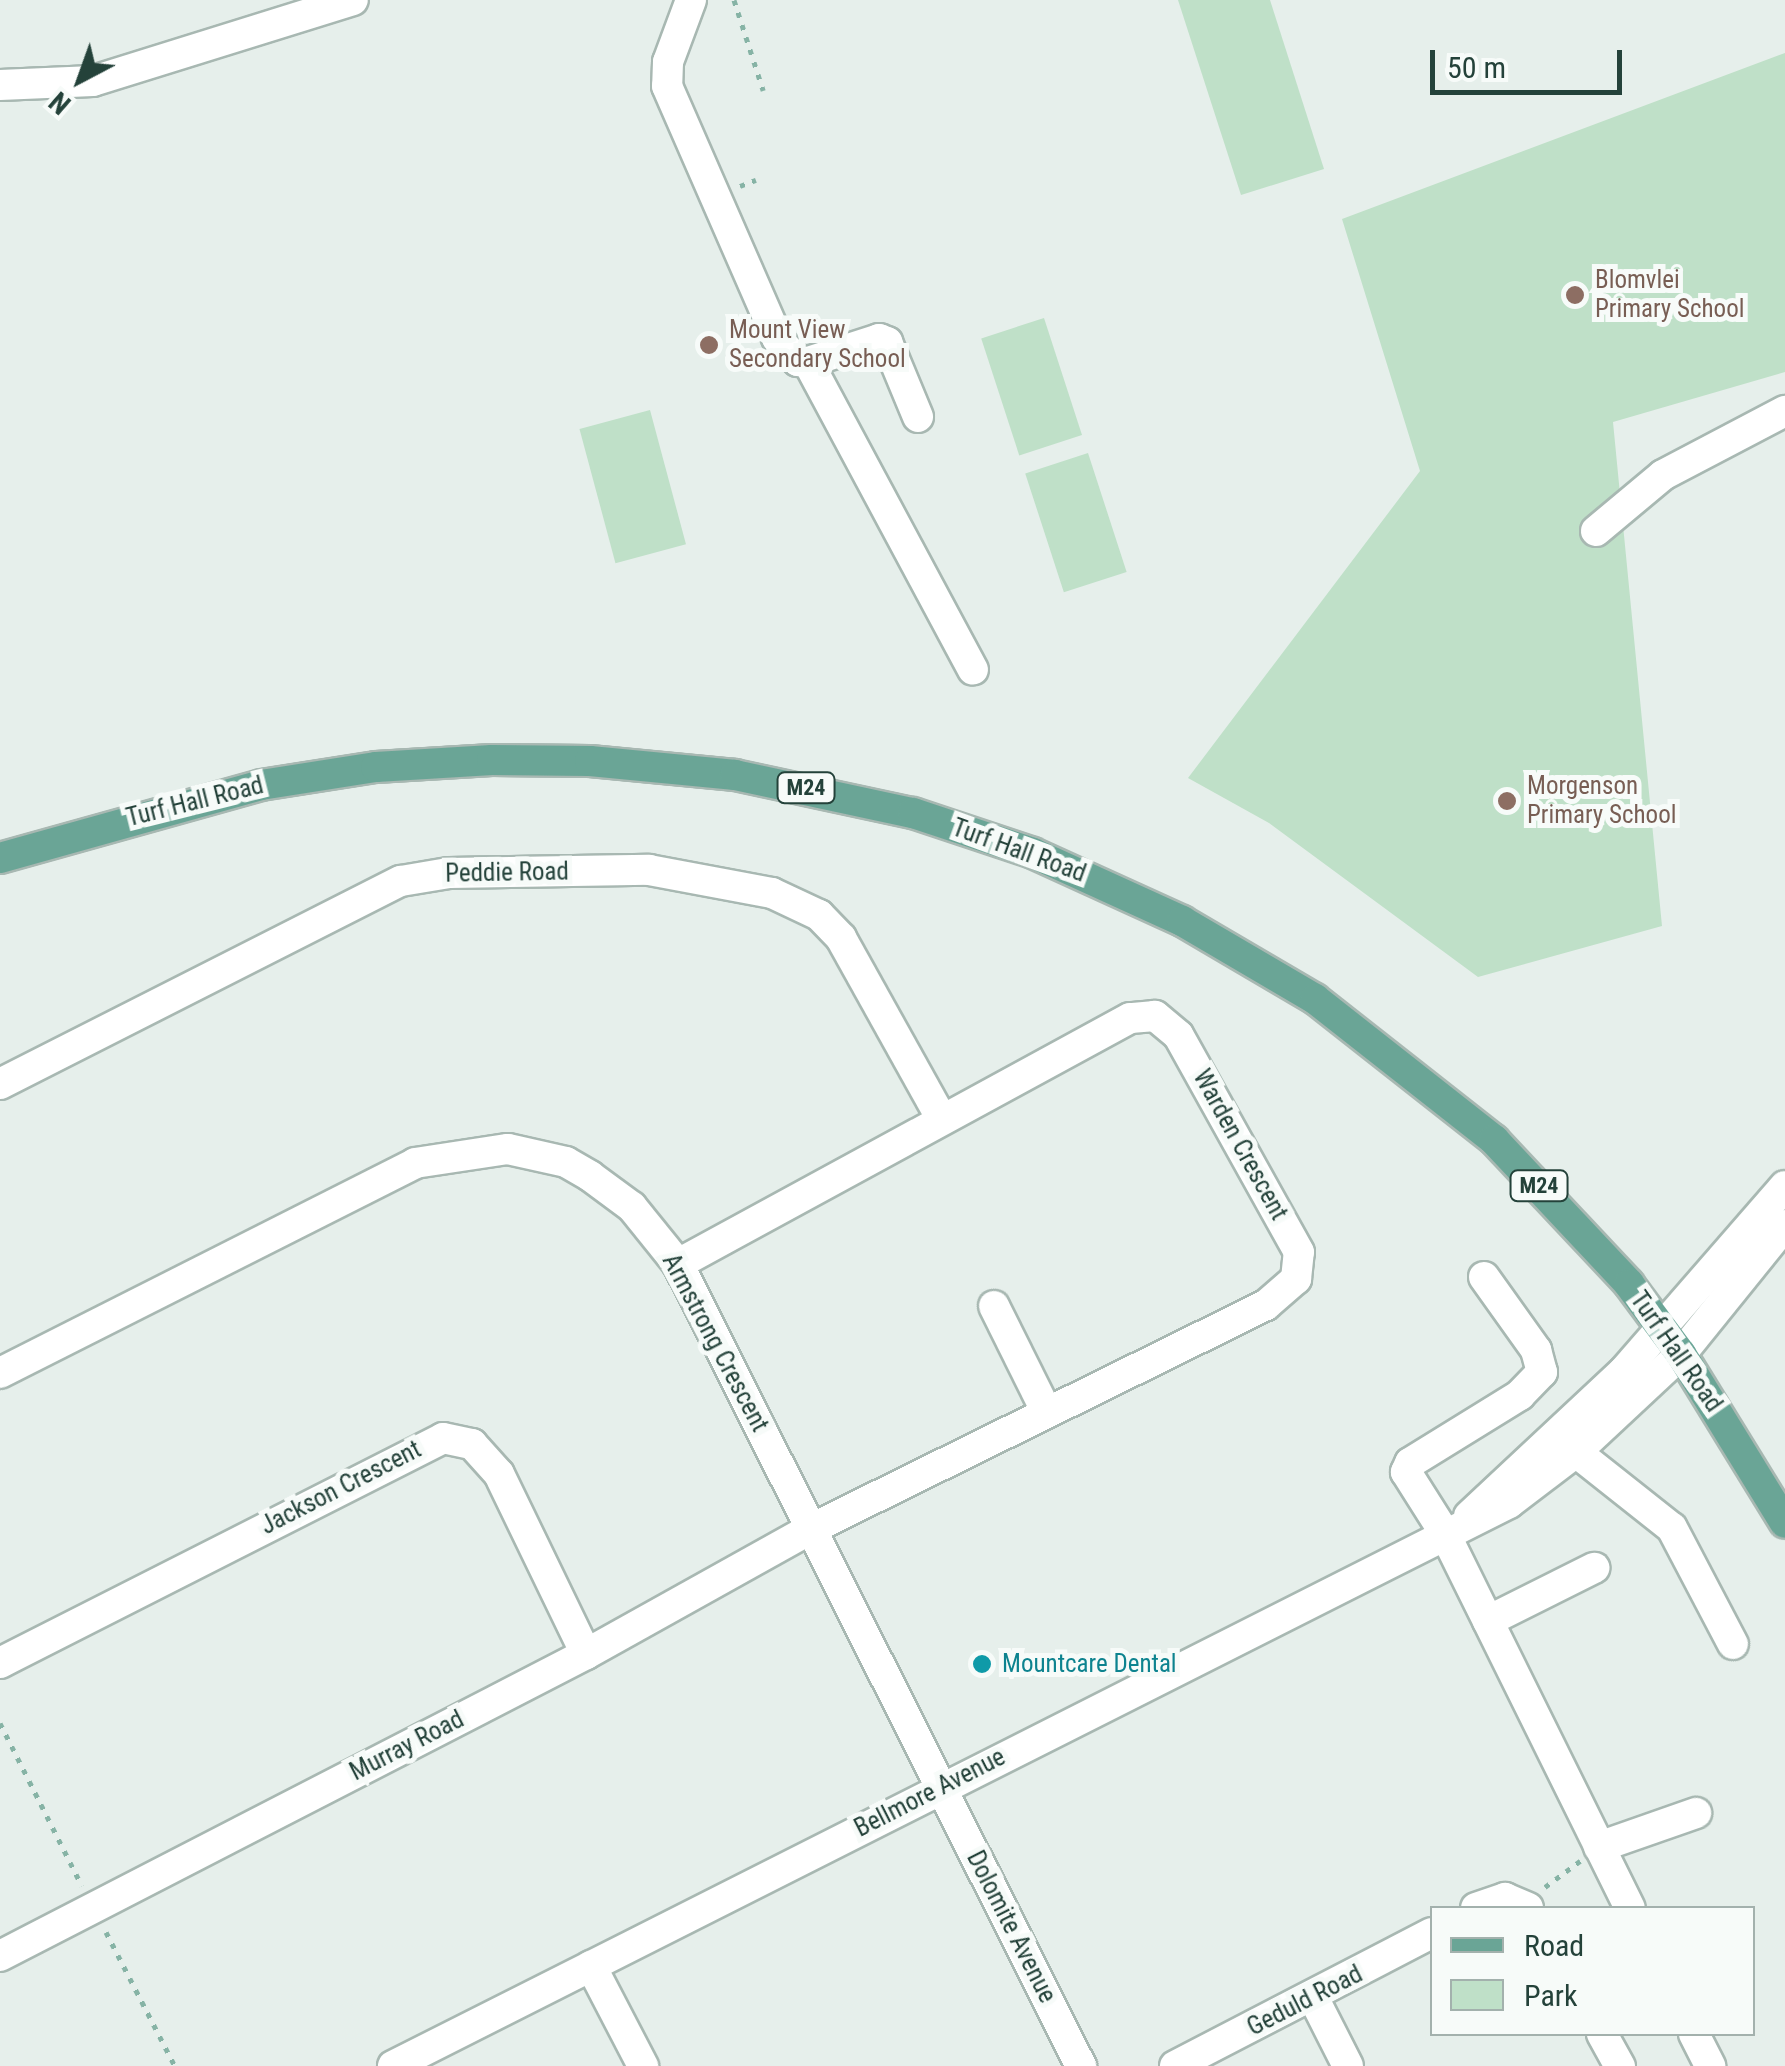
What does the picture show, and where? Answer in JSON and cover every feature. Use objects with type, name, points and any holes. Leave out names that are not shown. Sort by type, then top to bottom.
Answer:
[{"type":"main road","name":"Turf Hall Road","points":[[0,858],[261,785],[376,767],[492,760],[590,761],[735,775],[913,813],[1106,884],[1250,960],[1366,1034],[1540,1186],[1671,1342],[1785,1523]]},
{"type":"street","points":[[0,85],[93,81],[354,0]]},
{"type":"street","points":[[691,0],[668,62],[667,86],[778,338],[798,361],[808,362],[887,342],[918,417]]},
{"type":"street","points":[[808,362],[973,670]]},
{"type":"street","points":[[1596,531],[1662,475],[1785,412]]},
{"type":"street","name":"Peddie Road","points":[[0,1084],[400,881],[448,872],[649,870],[772,893],[819,915],[841,938],[941,1118]]},
{"type":"street","name":"Warden Crescent","points":[[678,1264],[1130,1018],[1155,1016],[1178,1034],[1299,1252],[1296,1279],[1266,1305],[811,1530]]},
{"type":"street","name":"Armstrong Crescent","points":[[0,1372],[442,1154],[508,1149],[566,1162],[632,1208],[678,1264],[941,1788]]},
{"type":"street","points":[[1671,1342],[1785,1186]]},
{"type":"street","points":[[1671,1342],[1785,1224]]},
{"type":"street","points":[[1484,1276],[1536,1350],[1542,1372],[1520,1396],[1410,1463],[1406,1472],[1455,1525],[1488,1620],[1629,1906]]},
{"type":"street","points":[[994,1306],[1047,1413]]},
{"type":"street","name":"Bellmore Avenue","points":[[393,2066],[1455,1525],[1509,1502],[1576,1452],[1671,1342]]},
{"type":"street","name":"Bellmore Avenue","points":[[1455,1525],[1671,1342]]},
{"type":"street","name":"Jackson Crescent","points":[[0,1664],[443,1438],[472,1444],[499,1474],[586,1654]]},
{"type":"street","points":[[1576,1452],[1672,1528],[1733,1644]]},
{"type":"street","name":"Murray Road","points":[[0,1956],[586,1654],[811,1530]]},
{"type":"street","points":[[1488,1620],[1594,1568]]},
{"type":"street","name":"Dolomite Avenue","points":[[941,1788],[1081,2066]]},
{"type":"street","points":[[1599,1847],[1696,1813]]},
{"type":"street","points":[[1480,1906],[1496,1899],[1522,1904]]},
{"type":"street","name":"Geduld Road","points":[[1174,2066],[1314,1999],[1430,1934]]},
{"type":"street","points":[[591,1966],[643,2066]]},
{"type":"street","points":[[1314,1999],[1348,2066]]},
{"type":"street","points":[[1603,2036],[1620,2066]]},
{"type":"street","points":[[1695,2036],[1710,2066]]},
{"type":"path","points":[[734,0],[763,90]]},
{"type":"path","points":[[0,1723],[86,1895]]},
{"type":"path","points":[[1522,1904],[1599,1847]]},
{"type":"path","points":[[100,1921],[175,2066]]},
{"type":"green space","points":[[1178,0],[1270,0],[1324,169],[1241,195]]},
{"type":"green space","points":[[1785,53],[1785,372],[1613,422],[1662,926],[1478,977],[1269,823],[1188,778],[1420,471],[1342,219]]},
{"type":"green space","points":[[1044,318],[1082,435],[1019,455],[981,338]]},
{"type":"green space","points":[[650,410],[686,544],[615,563],[579,429]]},
{"type":"green space","points":[[1088,453],[1127,572],[1064,592],[1025,473]]},
{"type":"place","name":"Blomvlei Primary School","points":[[1575,295]]},
{"type":"place","name":"Mount View Secondary School","points":[[709,345]]},
{"type":"place","name":"Morgenson Primary School","points":[[1507,801]]},
{"type":"place","name":"Mountcare Dental","points":[[982,1664]]}]
